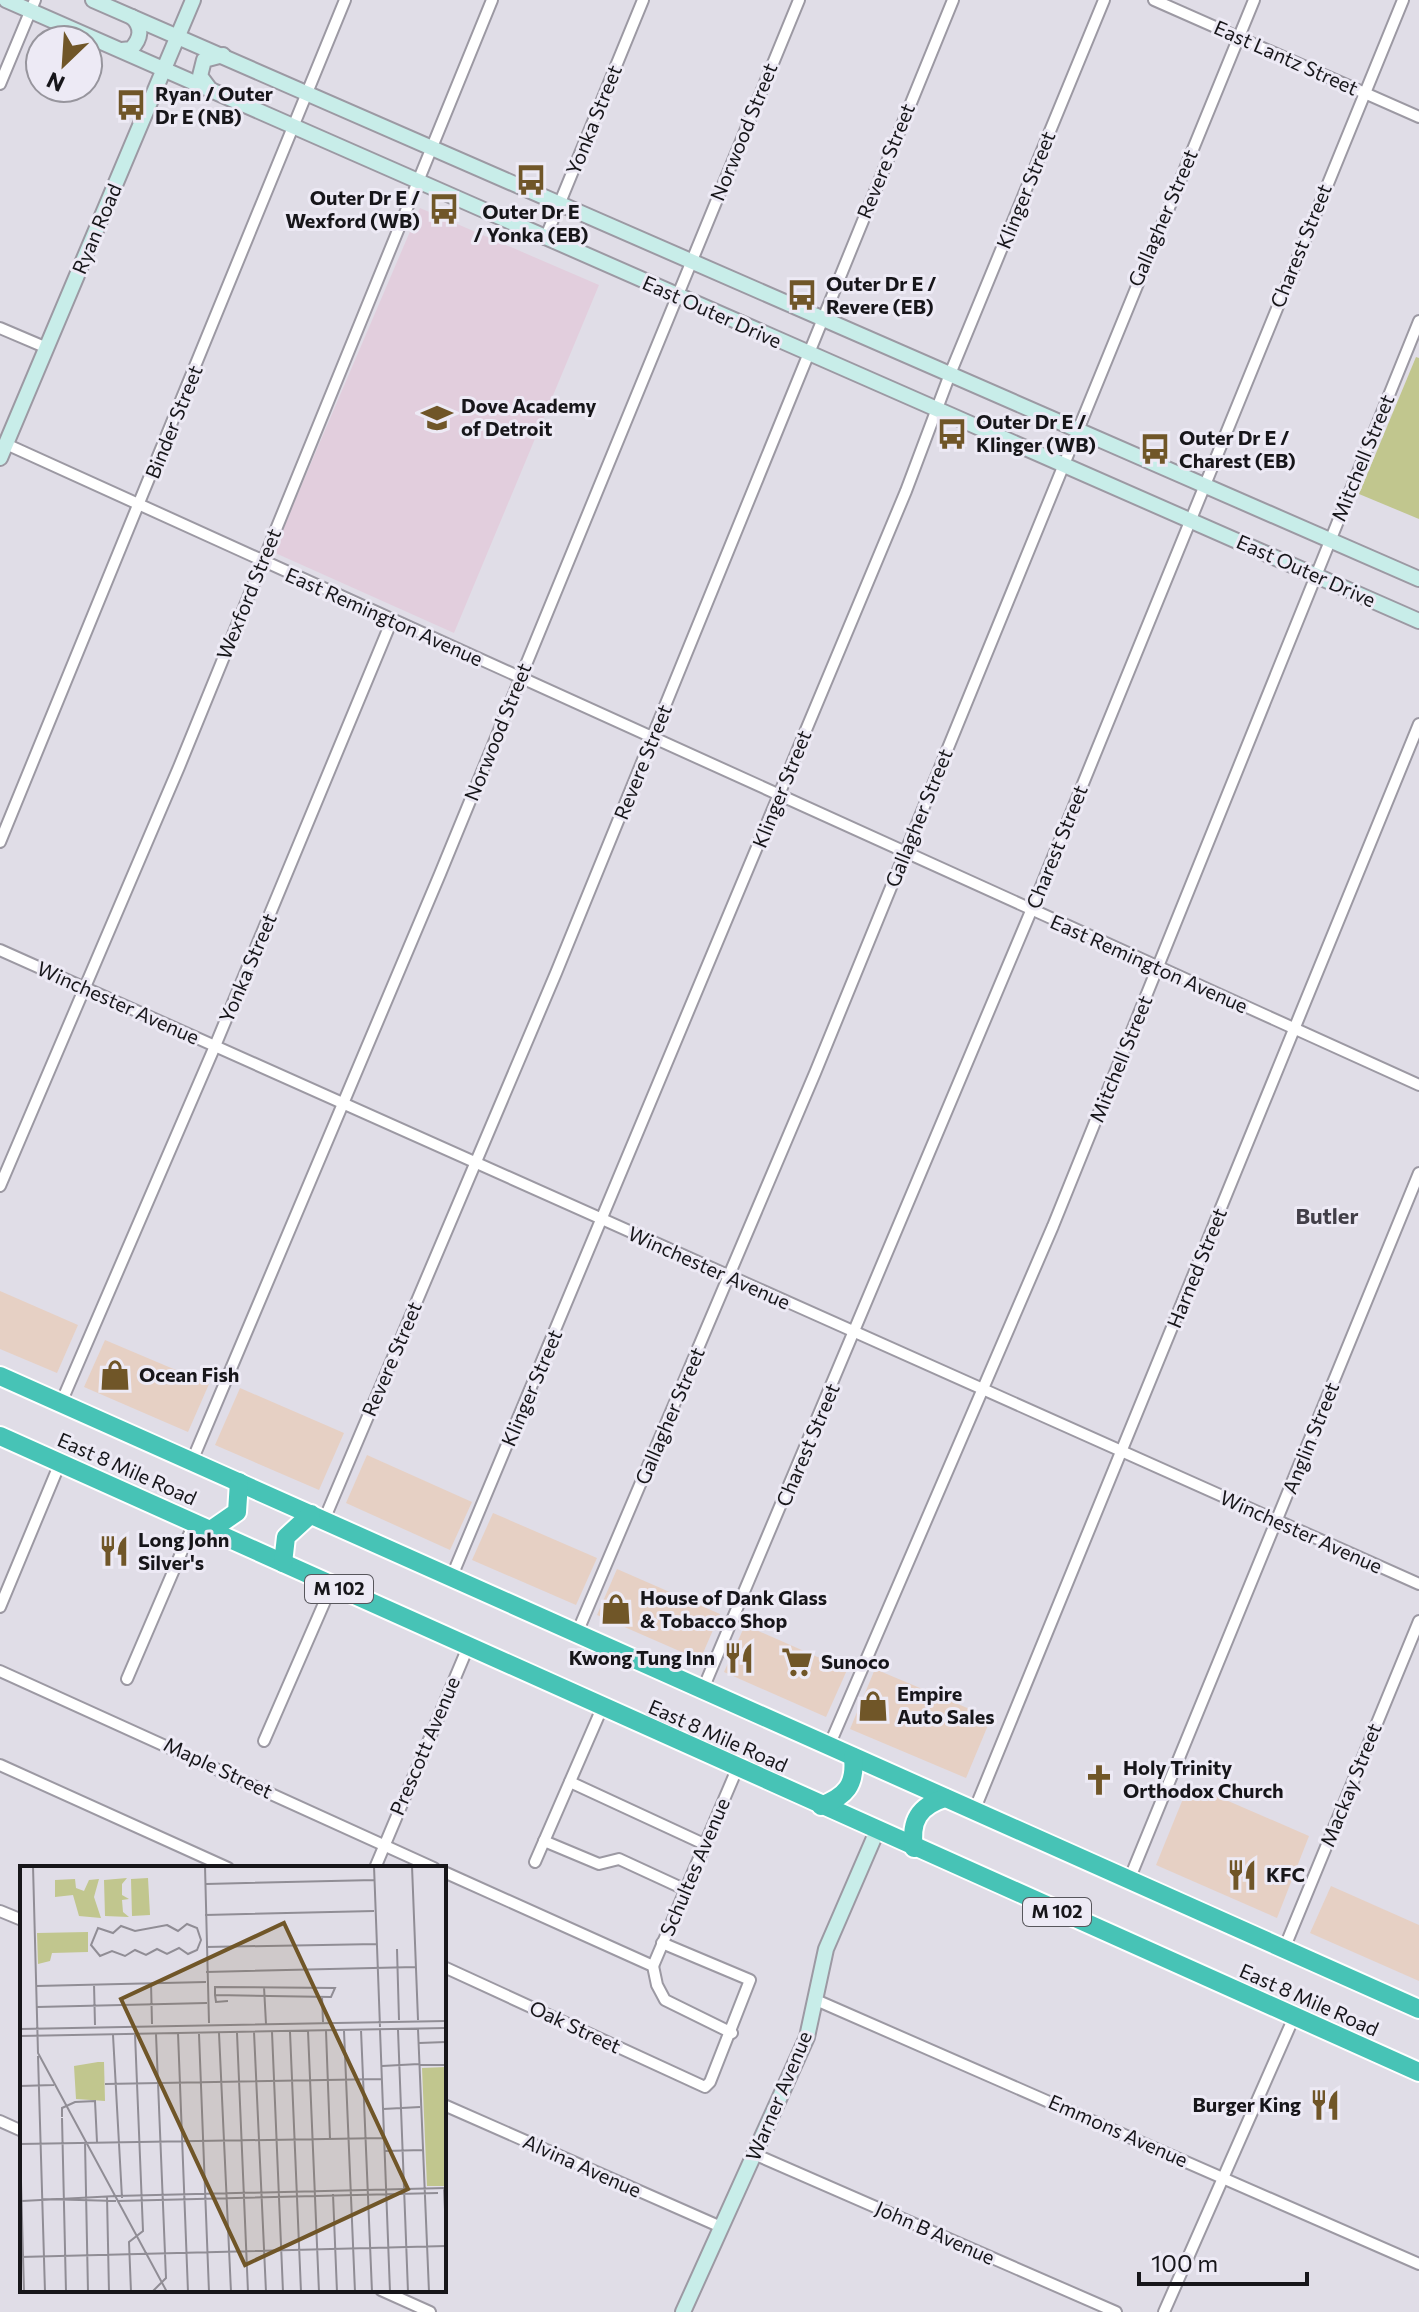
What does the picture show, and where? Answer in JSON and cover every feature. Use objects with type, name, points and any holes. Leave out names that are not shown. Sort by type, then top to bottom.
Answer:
[{"type":"highway","name":"East 8 Mile Road","points":[[0,1376],[1419,2009]]},
{"type":"highway","name":"East 8 Mile Road","points":[[0,1436],[737,1769],[1419,2072]]},
{"type":"highway","points":[[202,1526],[237,1512],[239,1482]]},
{"type":"highway","points":[[283,1563],[286,1537],[296,1524],[317,1517]]},
{"type":"highway","points":[[821,1806],[848,1790],[854,1776],[853,1757]]},
{"type":"highway","points":[[914,1848],[912,1828],[919,1813],[945,1798]]},
{"type":"main road","name":"East Outer Drive","points":[[6,0],[33,5],[293,129],[1419,621]]},
{"type":"main road","name":"East Outer Drive","points":[[93,0],[1419,579]]},
{"type":"main road","name":"Ryan Road","points":[[3,451],[193,0]]},
{"type":"main road","points":[[122,50],[131,49],[139,39],[139,29],[132,17]]},
{"type":"main road","points":[[210,89],[200,76],[201,67],[204,60],[223,55]]},
{"type":"main road","name":"Warner Avenue","points":[[683,2312],[807,2037],[826,1949],[877,1831]]},
{"type":"street","name":"Binder Street","points":[[0,842],[345,0]]},
{"type":"street","name":"Wexford Street","points":[[0,1186],[85,989],[492,0]]},
{"type":"street","name":"Yonka Street","points":[[545,239],[643,0]]},
{"type":"street","name":"Norwood Street","points":[[192,1461],[520,678],[799,0]]},
{"type":"street","name":"Revere Street","points":[[317,1517],[476,1164],[953,0]]},
{"type":"street","name":"Klinger Street","points":[[452,1576],[938,411],[950,374],[1104,0]]},
{"type":"street","name":"East Lantz Street","points":[[1154,0],[1419,117]]},
{"type":"street","name":"Gallagher Street","points":[[577,1633],[905,853],[1254,0]]},
{"type":"street","name":"Charest Street","points":[[703,1689],[1031,911],[1403,0]]},
{"type":"street","points":[[0,84],[33,5]]},
{"type":"street","name":"Mitchell Street","points":[[829,1746],[983,1391],[1318,576],[1329,540],[1419,321]]},
{"type":"street","points":[[0,328],[47,348]]},
{"type":"street","name":"East Remington Avenue","points":[[3,451],[139,506],[1419,1085]]},
{"type":"street","name":"Yonka Street","points":[[61,1403],[215,1046],[392,620]]},
{"type":"street","name":"Harned Street","points":[[974,1811],[1419,724]]},
{"type":"street","name":"Winchester Avenue","points":[[0,950],[1419,1584]]},
{"type":"street","name":"Anglin Street","points":[[1129,1880],[1419,1173]]},
{"type":"street","points":[[0,1607],[60,1463]]},
{"type":"street","points":[[127,1679],[202,1526]]},
{"type":"street","points":[[264,1741],[332,1585]]},
{"type":"street","name":"Mackay Street","points":[[1284,1949],[1419,1621]]},
{"type":"street","name":"Prescott Avenue","points":[[376,1866],[468,1647]]},
{"type":"street","name":"Maple Street","points":[[0,1671],[430,1866]]},
{"type":"street","points":[[535,1862],[602,1708]]},
{"type":"street","points":[[0,1765],[224,1866]]},
{"type":"street","name":"Schultes Avenue","points":[[653,1966],[737,1769]]},
{"type":"street","points":[[570,1782],[704,1844]]},
{"type":"street","points":[[544,1841],[599,1864],[619,1859],[684,1889]]},
{"type":"street","points":[[446,1873],[653,1966],[659,1993],[665,2000],[732,2033],[750,1980],[662,1943]]},
{"type":"street","points":[[0,1911],[20,1919]]},
{"type":"street","name":"Oak Street","points":[[446,1968],[705,2087],[732,2033]]},
{"type":"street","name":"Emmons Avenue","points":[[816,2000],[1419,2264]]},
{"type":"street","points":[[1164,2312],[1294,2017]]},
{"type":"street","name":"Alvina Avenue","points":[[446,2106],[721,2227]]},
{"type":"street","points":[[0,2121],[20,2130]]},
{"type":"street","name":"John B Avenue","points":[[754,2154],[1116,2312]]},
{"type":"street","points":[[385,2292],[430,2312]]},
{"type":"shaded area","name":"Dove Academy of Detroit","points":[[420,208],[599,285],[454,633],[273,552]]},
{"type":"shaded area","points":[[0,1291],[78,1325],[57,1373],[0,1349]]},
{"type":"shaded area","points":[[105,1340],[209,1384],[188,1432],[84,1387]]},
{"type":"shaded area","points":[[240,1388],[344,1433],[319,1490],[215,1445]]},
{"type":"shaded area","points":[[367,1455],[472,1502],[450,1550],[346,1503]]},
{"type":"shaded area","points":[[493,1513],[597,1558],[576,1605],[472,1560]]},
{"type":"shaded area","points":[[617,1569],[720,1614],[700,1660],[597,1615]]},
{"type":"shaded area","points":[[745,1625],[847,1670],[826,1717],[724,1672]]},
{"type":"shaded area","points":[[875,1669],[991,1718],[966,1778],[850,1729]]},
{"type":"shaded area","points":[[1189,1784],[1309,1836],[1277,1918],[1156,1865]]},
{"type":"shaded area","points":[[1331,1886],[1419,1925],[1419,1981],[1310,1933]]},
{"type":"green space","points":[[1416,357],[1419,358],[1419,519],[1359,494]]},
{"type":"place","name":"Ryan / Outer Dr E (NB)","points":[[131,105]]},
{"type":"place","name":"Outer Dr E / Yonka (EB)","points":[[531,180]]},
{"type":"place","name":"Outer Dr E / Wexford (WB)","points":[[444,209]]},
{"type":"place","name":"Outer Dr E / Revere (EB)","points":[[802,295]]},
{"type":"place","name":"Dove Academy of Detroit","points":[[437,418]]},
{"type":"place","name":"Outer Dr E / Klinger (WB)","points":[[952,434]]},
{"type":"place","name":"Outer Dr E / Charest (EB)","points":[[1155,449]]},
{"type":"place","name":"Ocean Fish","points":[[115,1375]]},
{"type":"place","name":"Long John Silver's","points":[[114,1551]]},
{"type":"place","name":"House of Dank Glass & Tobacco Shop","points":[[616,1609]]},
{"type":"place","name":"Kwong Tung Inn","points":[[739,1658]]},
{"type":"place","name":"Sunoco","points":[[797,1662]]},
{"type":"place","name":"Empire Auto Sales","points":[[873,1706]]},
{"type":"place","name":"Holy Trinity Orthodox Church","points":[[1099,1780]]},
{"type":"place","name":"KFC","points":[[1242,1875]]},
{"type":"place","name":"Burger King","points":[[1325,2105]]},
{"type":"district","name":"Butler","points":[[1327,1216]]}]
